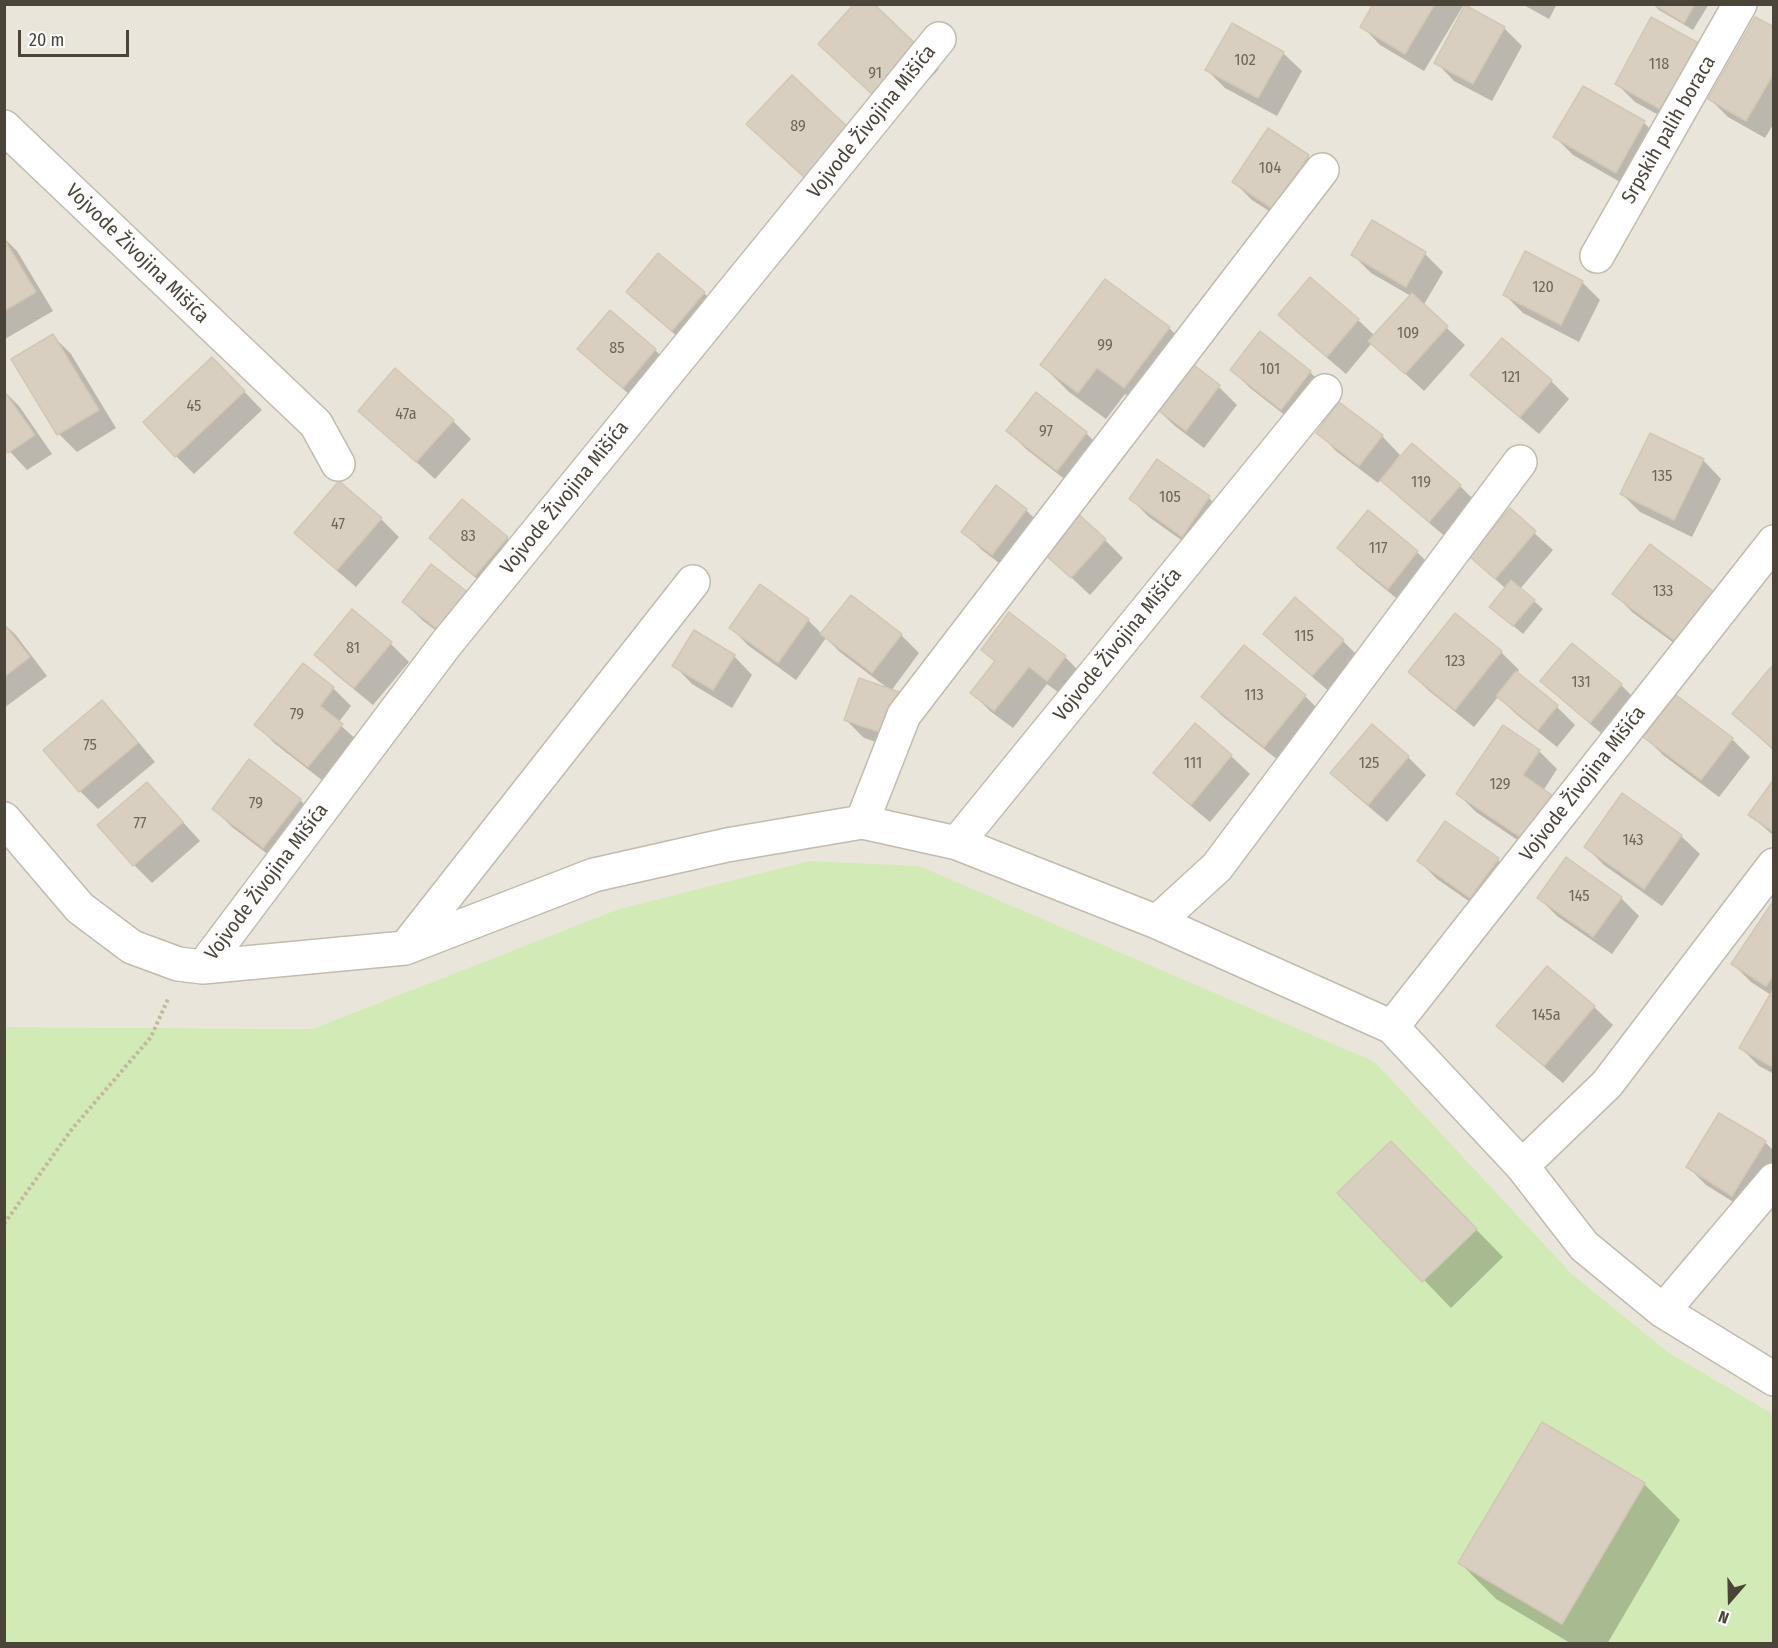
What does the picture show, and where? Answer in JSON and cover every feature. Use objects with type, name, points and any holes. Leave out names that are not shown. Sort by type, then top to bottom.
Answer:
[{"type":"street","name":"Srpskih palih boraca","points":[[1597,256],[1740,4]]},
{"type":"street","name":"Vojvode Živojina Mišića","points":[[191,965],[446,644],[939,39]]},
{"type":"street","name":"Vojvode Živojina Mišića","points":[[4,127],[316,424],[338,464]]},
{"type":"street","points":[[862,822],[904,715],[1322,170]]},
{"type":"street","name":"Vojvode Živojina Mišića","points":[[957,843],[1325,391]]},
{"type":"street","points":[[1157,922],[1217,867],[1520,462]]},
{"type":"street","name":"Vojvode Živojina Mišića","points":[[1392,1027],[1773,542]]},
{"type":"street","points":[[405,948],[693,582]]},
{"type":"street","name":"Vojvode Živojina Mišića","points":[[4,819],[80,908],[132,947],[191,965],[405,948],[594,874],[727,845],[862,822],[957,843],[1157,922],[1392,1027],[1522,1166],[1584,1246],[1663,1311],[1773,1379]]},
{"type":"street","points":[[1522,1166],[1607,1084],[1773,865]]},
{"type":"street","points":[[1663,1311],[1773,1180]]},
{"type":"path","points":[[4,1224],[72,1129],[151,1037],[168,999],[191,965]]},
{"type":"shaded area","points":[[5,5],[1773,5],[1773,1414],[1668,1352],[1572,1274],[1375,1062],[809,861],[620,909],[312,1029],[5,1027]]},
{"type":"green space","points":[[809,861],[919,866],[1375,1062],[1572,1274],[1668,1352],[1773,1414],[1773,1643],[5,1644],[5,1027],[312,1029],[619,909]]},
{"type":"building","points":[[854,4],[874,4],[922,50],[876,98],[818,44]]},
{"type":"building","points":[[1373,4],[1435,4],[1405,54],[1360,27]]},
{"type":"building","points":[[1653,4],[1695,4],[1684,23]]},
{"type":"building","points":[[1465,5],[1505,27],[1473,84],[1434,63]]},
{"type":"building","points":[[1651,17],[1704,46],[1667,113],[1615,84]]},
{"type":"building","points":[[1755,17],[1774,27],[1774,73],[1746,121],[1708,99]]},
{"type":"building","points":[[1232,23],[1284,52],[1258,98],[1205,70]]},
{"type":"building","points":[[792,75],[851,130],[805,178],[746,124]]},
{"type":"building","points":[[1583,86],[1645,121],[1616,173],[1553,137]]},
{"type":"building","points":[[1268,128],[1309,155],[1273,209],[1232,182]]},
{"type":"building","points":[[1372,220],[1426,252],[1406,287],[1351,255]]},
{"type":"building","points":[[4,239],[36,292],[4,311]]},
{"type":"building","points":[[1525,251],[1583,281],[1561,325],[1503,295]]},
{"type":"building","points":[[658,253],[705,292],[672,331],[626,292]]},
{"type":"building","points":[[1310,277],[1359,319],[1327,357],[1278,315]]},
{"type":"building","points":[[1105,279],[1170,327],[1124,388],[1097,368],[1078,393],[1040,365]]},
{"type":"building","points":[[1412,293],[1448,326],[1405,374],[1368,341]]},
{"type":"building","points":[[610,310],[656,349],[623,388],[577,349]]},
{"type":"building","points":[[1260,331],[1311,371],[1281,410],[1230,370]]},
{"type":"building","points":[[53,334],[99,410],[57,435],[11,359]]},
{"type":"building","points":[[1502,338],[1552,380],[1520,417],[1470,375]]},
{"type":"building","points":[[212,357],[245,391],[175,457],[143,422]]},
{"type":"building","points":[[1190,362],[1220,385],[1186,431],[1155,408]]},
{"type":"building","points":[[395,368],[454,420],[416,462],[358,411]]},
{"type":"building","points":[[4,391],[35,435],[8,453],[4,448]]},
{"type":"building","points":[[1036,392],[1087,432],[1057,471],[1006,431]]},
{"type":"building","points":[[1339,402],[1383,435],[1359,466],[1316,433]]},
{"type":"building","points":[[1650,433],[1704,459],[1674,520],[1620,494]]},
{"type":"building","points":[[1412,443],[1461,485],[1429,522],[1380,480]]},
{"type":"building","points":[[1157,459],[1210,496],[1182,537],[1129,499]]},
{"type":"building","points":[[339,481],[382,518],[337,570],[294,533]]},
{"type":"building","points":[[996,485],[1027,509],[992,555],[961,532]]},
{"type":"building","points":[[462,499],[508,537],[475,576],[429,538]]},
{"type":"building","points":[[1510,508],[1536,531],[1495,579],[1469,556]]},
{"type":"building","points":[[1368,510],[1418,551],[1388,589],[1337,548]]},
{"type":"building","points":[[1077,513],[1106,539],[1071,578],[1042,552]]},
{"type":"building","points":[[1650,544],[1713,591],[1675,641],[1612,594]]},
{"type":"building","points":[[431,564],[469,593],[440,631],[402,602]]},
{"type":"building","points":[[1511,580],[1535,600],[1513,626],[1489,607]]},
{"type":"building","points":[[760,584],[809,619],[778,663],[729,628]]},
{"type":"building","points":[[851,595],[902,634],[872,673],[820,634]]},
{"type":"building","points":[[1295,597],[1344,640],[1312,676],[1263,634]]},
{"type":"building","points":[[352,609],[392,642],[354,688],[314,655]]},
{"type":"building","points":[[1009,612],[1066,656],[1047,681],[1029,667],[994,711],[970,693],[995,661],[981,650]]},
{"type":"building","points":[[1455,613],[1502,651],[1455,710],[1408,672]]},
{"type":"building","points":[[4,624],[30,657],[4,677]]},
{"type":"building","points":[[694,630],[735,655],[713,690],[672,666]]},
{"type":"building","points":[[1572,643],[1622,684],[1590,723],[1540,681]]},
{"type":"building","points":[[1244,645],[1306,695],[1264,747],[1201,697]]},
{"type":"building","points":[[303,663],[334,687],[320,706],[343,724],[308,767],[254,725]]},
{"type":"building","points":[[1771,667],[1774,669],[1774,749],[1732,714]]},
{"type":"building","points":[[1516,671],[1558,705],[1538,730],[1496,696]]},
{"type":"building","points":[[859,678],[899,692],[885,734],[844,720]]},
{"type":"building","points":[[1676,695],[1733,738],[1701,780],[1643,737]]},
{"type":"building","points":[[102,700],[138,743],[79,792],[43,750]]},
{"type":"building","points":[[1195,723],[1232,755],[1191,805],[1153,773]]},
{"type":"building","points":[[1372,724],[1409,756],[1368,805],[1330,773]]},
{"type":"building","points":[[1503,725],[1540,750],[1523,775],[1552,795],[1523,839],[1456,794]]},
{"type":"building","points":[[249,759],[301,799],[263,848],[212,809]]},
{"type":"building","points":[[1774,779],[1774,832],[1748,815]]},
{"type":"building","points":[[147,782],[183,822],[133,866],[97,825]]},
{"type":"building","points":[[1622,793],[1682,835],[1644,889],[1584,847]]},
{"type":"building","points":[[1445,821],[1499,858],[1470,898],[1417,861]]},
{"type":"building","points":[[1566,857],[1622,897],[1593,937],[1537,898]]},
{"type":"building","points":[[1774,900],[1774,975],[1766,986],[1731,964]]},
{"type":"building","points":[[1547,966],[1595,1006],[1544,1066],[1496,1026]]},
{"type":"building","points":[[1772,991],[1774,992],[1774,1068],[1739,1048]]},
{"type":"building","points":[[1719,1113],[1766,1141],[1732,1196],[1686,1167]]},
{"type":"building","points":[[1391,1141],[1477,1229],[1422,1282],[1337,1193]]},
{"type":"building","points":[[1542,1422],[1645,1483],[1562,1624],[1458,1563]]}]
